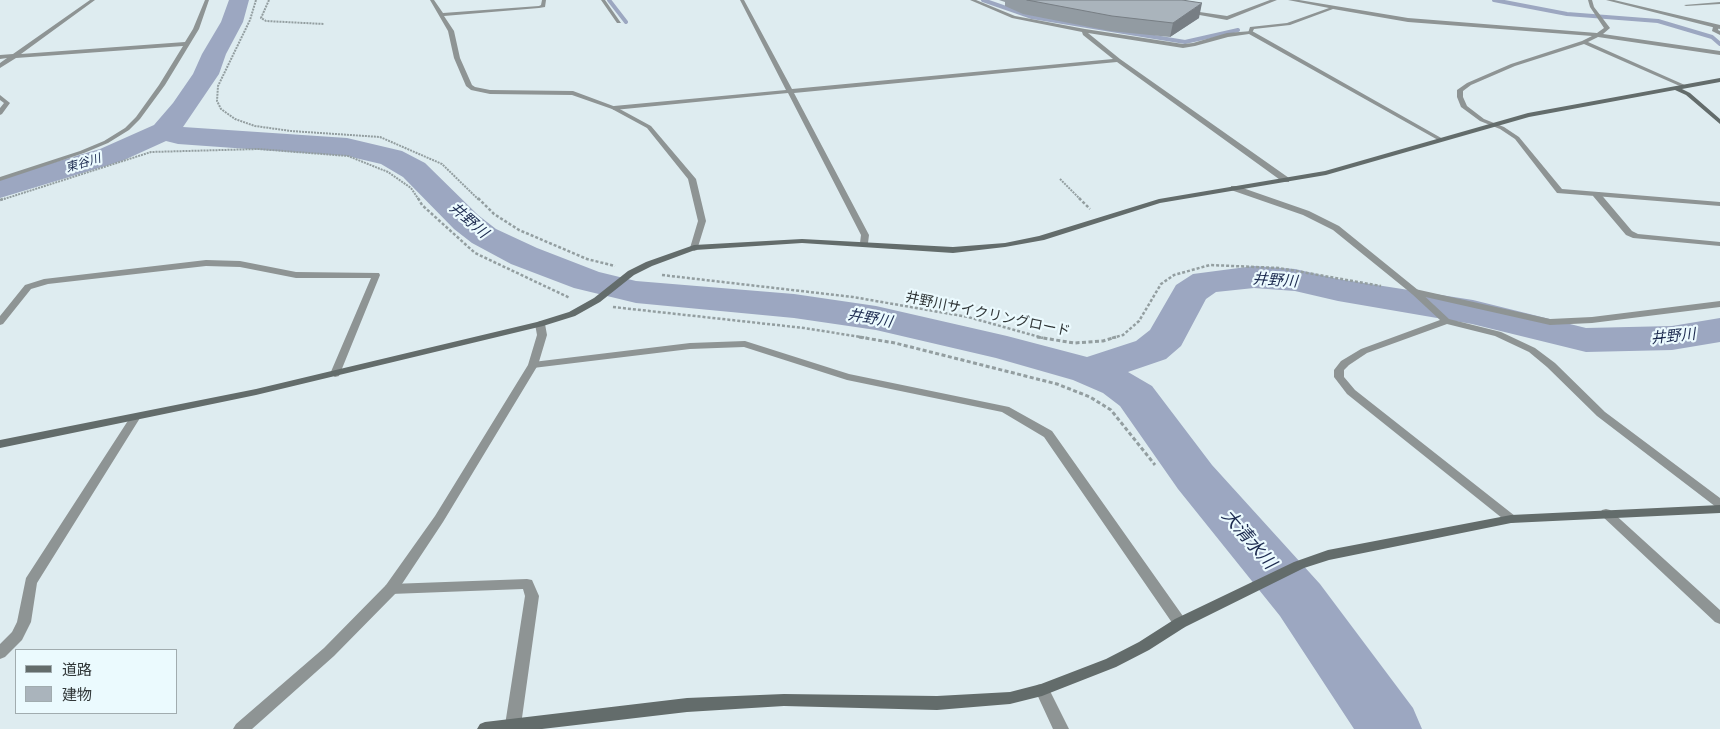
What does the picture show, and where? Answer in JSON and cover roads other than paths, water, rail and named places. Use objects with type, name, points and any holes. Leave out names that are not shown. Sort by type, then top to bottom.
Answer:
[{"type":"street","points":[[0,66],[92,0]]},
{"type":"street","points":[[0,179],[89,149],[127,129],[138,118],[162,85],[196,29],[207,0]]},
{"type":"street","points":[[432,0],[452,34],[457,58],[469,86],[473,89],[490,92],[573,93],[614,108],[649,127],[692,179],[702,221],[694,248]]},
{"type":"street","points":[[440,15],[539,7],[544,6],[544,0]]},
{"type":"street","points":[[603,0],[620,22]]},
{"type":"street","points":[[742,0],[865,234],[864,243]]},
{"type":"street","points":[[972,0],[1014,16],[1085,31],[1188,46],[1250,32],[1250,30],[1257,28],[1278,27],[1333,9]]},
{"type":"street","points":[[1182,12],[1227,18],[1275,0]]},
{"type":"street","points":[[1290,0],[1333,9],[1421,22],[1598,36],[1720,53]]},
{"type":"street","points":[[1590,0],[1592,7],[1607,28],[1598,36],[1513,65],[1469,84],[1460,90],[1460,97],[1464,107],[1474,115],[1517,138],[1560,191],[1720,204]]},
{"type":"street","points":[[1608,0],[1718,27],[1715,31],[1720,33]]},
{"type":"street","points":[[1700,0],[1711,4]]},
{"type":"street","points":[[1686,5],[1720,3]]},
{"type":"street","points":[[1085,31],[1085,34],[1118,60],[1286,180]]},
{"type":"street","points":[[1250,32],[1440,139]]},
{"type":"street","points":[[1584,42],[1684,86]]},
{"type":"street","points":[[0,57],[186,44]]},
{"type":"street","points":[[614,108],[1118,60]]},
{"type":"street","points":[[0,444],[135,418],[335,374],[540,324],[572,314],[594,301],[631,273],[661,258],[694,248],[802,241],[978,249],[1041,238],[1159,201],[1326,172],[1492,124],[1561,107],[1720,80]]},
{"type":"street","points":[[1675,88],[1688,94],[1720,122]]},
{"type":"street","points":[[0,97],[7,103],[0,113]]},
{"type":"street","points":[[1234,188],[1324,221],[1353,240],[1444,319],[1498,334],[1532,350],[1551,365],[1601,414],[1720,504]]},
{"type":"street","points":[[1596,194],[1629,233],[1636,236],[1720,244]]},
{"type":"street","points":[[0,322],[28,287],[47,281],[206,263],[240,264],[296,275],[376,276],[335,374]]},
{"type":"street","points":[[1418,295],[1558,322],[1592,320],[1720,304]]},
{"type":"street","points":[[1444,319],[1364,351],[1345,363],[1339,370],[1339,377],[1351,392],[1511,519]]},
{"type":"street","points":[[241,729],[329,652],[391,590],[439,519],[533,365],[542,335],[540,324]]},
{"type":"street","points":[[533,365],[690,346],[745,344],[847,377],[1005,408],[1048,434],[1180,623]]},
{"type":"street","points":[[0,653],[17,636],[24,622],[31,582],[135,418]]},
{"type":"street","points":[[485,729],[687,705],[784,700],[971,702],[1010,698],[1042,690],[1111,663],[1144,646],[1180,623],[1300,565],[1328,555],[1511,519],[1720,509]]},
{"type":"street","points":[[1606,513],[1720,618]]},
{"type":"street","points":[[391,590],[527,584],[532,596],[513,727]]},
{"type":"street","points":[[1042,690],[1061,729]]},
{"type":"waterway","name":"井野川","points":[[164,131],[183,109],[206,74],[214,54],[232,22],[239,0]]},
{"type":"waterway","points":[[609,0],[626,22]]},
{"type":"waterway","points":[[983,0],[1032,17],[1185,42],[1238,30]]},
{"type":"waterway","points":[[1494,0],[1567,14],[1658,21],[1712,37],[1720,44]]},
{"type":"waterway","name":"東谷川","points":[[0,188],[111,155],[164,131]]},
{"type":"waterway","name":"井野川","points":[[164,131],[178,135],[347,147],[391,157],[414,170],[466,222],[484,236],[524,256],[587,280],[636,292],[794,306],[876,318],[1007,348],[1088,371]]},
{"type":"waterway","name":"井野川","points":[[1088,371],[1151,350],[1167,337],[1190,293],[1206,282],[1254,277],[1295,280],[1338,290],[1473,312],[1586,340],[1672,338],[1720,330]]},
{"type":"waterway","name":"大清水川","points":[[1088,371],[1118,383],[1136,396],[1195,477],[1300,600],[1390,729]]}]
